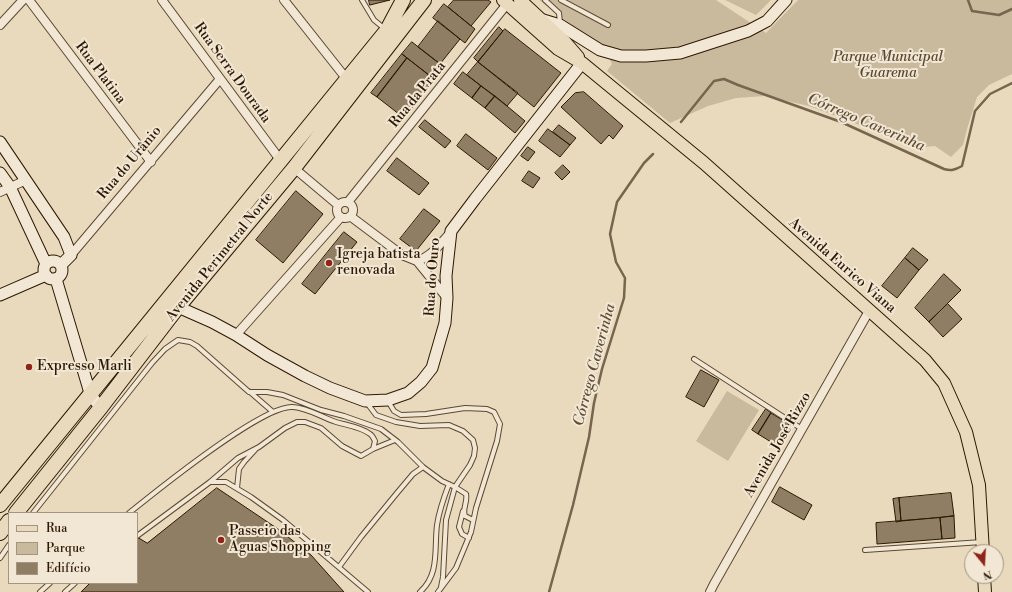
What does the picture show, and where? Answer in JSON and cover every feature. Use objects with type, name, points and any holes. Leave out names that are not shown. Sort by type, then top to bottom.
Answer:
[{"type":"highway","name":"Avenida Perimetral Norte","points":[[17,512],[102,406],[178,307],[294,168],[387,30],[403,0]]},
{"type":"highway","name":"Avenida Perimetral Norte","points":[[0,506],[90,393],[281,161],[351,84],[424,0]]},
{"type":"highway","points":[[0,533],[8,522]]},
{"type":"main road","name":"Avenida Eurico Viana","points":[[520,0],[565,42],[582,63]]},
{"type":"main road","name":"Avenida Eurico Viana","points":[[505,2],[558,49],[582,63],[704,163],[925,360],[944,383],[966,432],[979,485],[982,544]]},
{"type":"street","points":[[0,25],[23,0]]},
{"type":"street","name":"Rua Platina","points":[[29,0],[151,162]]},
{"type":"street","name":"Rua Serra Dourada","points":[[162,0],[281,161]]},
{"type":"street","points":[[284,0],[351,84]]},
{"type":"street","points":[[540,18],[560,25],[600,50],[621,56],[646,56],[680,53],[748,31],[767,21],[786,0]]},
{"type":"street","name":"Rua da Prata","points":[[348,202],[505,2]]},
{"type":"street","name":"Rua do Ouro","points":[[178,307],[212,322],[305,376],[330,388],[365,401],[388,400],[408,393],[421,382],[432,368],[445,322],[447,298],[446,276],[451,231],[582,63]]},
{"type":"street","name":"Rua do Urânio","points":[[61,265],[72,255],[220,79]]},
{"type":"street","points":[[0,142],[64,237],[72,255]]},
{"type":"street","points":[[294,168],[338,205]]},
{"type":"street","points":[[0,173],[10,187],[46,264]]},
{"type":"street","points":[[0,192],[26,180]]},
{"type":"street","points":[[338,205],[343,202],[348,202],[353,209],[350,216],[346,218],[341,217]]},
{"type":"street","points":[[338,205],[337,210],[341,217]]},
{"type":"street","points":[[350,216],[402,255],[417,261],[447,298]]},
{"type":"street","points":[[236,335],[341,217]]},
{"type":"street","points":[[417,261],[425,258],[434,251],[451,231]]},
{"type":"street","points":[[0,296],[51,277],[62,274],[61,265],[55,260],[51,260],[46,264],[44,270],[51,277],[90,393],[96,402],[102,406]]},
{"type":"street","name":"Avenida José Rizzo","points":[[710,592],[869,311]]},
{"type":"lane","points":[[362,0],[374,20],[387,30]]},
{"type":"lane","points":[[545,0],[559,14],[560,25]]},
{"type":"lane","points":[[561,0],[608,25]]},
{"type":"lane","points":[[34,512],[152,363],[165,349],[178,340],[190,342],[197,346],[273,412]]},
{"type":"lane","points":[[694,359],[802,429]]},
{"type":"lane","points":[[250,392],[267,392],[283,395],[321,410],[344,416],[381,429],[395,440],[423,467],[442,481],[466,494],[467,499],[459,526],[462,534],[469,538]]},
{"type":"lane","points":[[292,406],[293,398]]},
{"type":"lane","points":[[388,400],[394,411],[401,415],[426,414],[465,408],[487,409],[494,412],[500,424],[500,432],[476,508],[469,538],[456,568],[439,591]]},
{"type":"lane","points":[[365,401],[376,415],[396,422],[420,426],[449,425],[462,431],[473,440],[475,448],[474,456],[470,465],[455,487],[446,520],[443,577],[439,591]]},
{"type":"lane","points":[[130,512],[220,444],[273,412],[292,406],[313,412],[330,420],[371,434],[375,441],[373,449]]},
{"type":"lane","points":[[138,535],[210,482],[238,458],[258,447],[285,428],[298,422],[305,422],[321,428],[342,446],[361,456],[373,449],[395,440]]},
{"type":"lane","points":[[237,488],[239,469],[258,447]]},
{"type":"lane","points":[[339,567],[397,493],[413,474],[423,467]]},
{"type":"lane","points":[[210,482],[226,482],[283,520],[368,592]]},
{"type":"lane","points":[[420,592],[429,581],[436,562],[437,525],[449,484]]},
{"type":"lane","points":[[463,511],[465,516],[473,520]]},
{"type":"lane","points":[[0,558],[8,546]]},
{"type":"lane","points":[[865,550],[964,547]]},
{"type":"lane","points":[[40,592],[49,584]]},
{"type":"lane","points":[[65,592],[74,584]]},
{"type":"green space","name":"Parque Municipal Guarema","points":[[539,0],[716,0],[766,33],[798,0],[1012,0],[1012,74],[989,85],[977,97],[963,145],[951,157],[935,146],[924,147],[886,135],[809,106],[765,96],[736,98],[708,106],[670,123],[607,71],[612,64],[606,52]]},
{"type":"green space","points":[[725,0],[771,0],[756,15]]},
{"type":"green space","points":[[727,391],[759,410],[728,461],[696,441]]},
{"type":"building","points":[[369,0],[390,0],[370,5]]},
{"type":"building","points":[[454,0],[488,0],[491,2],[471,26],[448,7]]},
{"type":"building","points":[[444,4],[475,29],[465,43],[433,18]]},
{"type":"building","points":[[438,21],[460,39],[440,64],[418,47]]},
{"type":"building","points":[[499,27],[503,31],[478,62],[474,58]]},
{"type":"building","points":[[505,29],[561,73],[534,107],[478,62]]},
{"type":"building","points":[[412,42],[444,67],[434,79],[402,54]]},
{"type":"building","points":[[402,54],[407,58],[377,97],[371,93]]},
{"type":"building","points":[[407,58],[434,79],[404,118],[377,97]]},
{"type":"building","points":[[478,62],[518,93],[507,106],[467,75]]},
{"type":"building","points":[[463,72],[481,86],[472,98],[454,84]]},
{"type":"building","points":[[481,86],[495,96],[485,108],[472,98]]},
{"type":"building","points":[[584,92],[623,126],[613,139],[609,135],[601,144],[561,107],[575,93]]},
{"type":"building","points":[[495,96],[525,121],[515,133],[485,108]]},
{"type":"building","points":[[425,120],[451,141],[445,148],[419,127]]},
{"type":"building","points":[[559,125],[576,138],[570,145],[553,132]]},
{"type":"building","points":[[548,129],[570,145],[560,157],[539,141]]},
{"type":"building","points":[[466,134],[497,158],[488,170],[457,146]]},
{"type":"building","points":[[528,147],[535,152],[528,161],[521,156]]},
{"type":"building","points":[[397,158],[429,183],[419,195],[387,171]]},
{"type":"building","points":[[563,165],[570,172],[562,180],[555,173]]},
{"type":"building","points":[[529,171],[540,178],[533,188],[522,181]]},
{"type":"building","points":[[296,191],[323,214],[283,263],[256,240]]},
{"type":"building","points":[[424,209],[440,221],[416,251],[400,239]]},
{"type":"building","name":"Igreja batista renovada","points":[[344,232],[357,242],[315,294],[302,284]]},
{"type":"building","points":[[913,248],[928,260],[919,270],[905,258]]},
{"type":"building","points":[[905,258],[919,270],[897,298],[882,286]]},
{"type":"building","points":[[944,274],[961,290],[929,322],[915,308]]},
{"type":"building","points":[[948,304],[962,319],[943,337],[929,322]]},
{"type":"building","points":[[701,370],[719,380],[704,407],[686,397]]},
{"type":"building","points":[[766,409],[771,413],[758,434],[752,430]]},
{"type":"building","points":[[771,413],[789,424],[776,445],[758,434]]},
{"type":"building","points":[[780,487],[812,505],[804,520],[772,502]]},
{"type":"building","name":"Passeio das Águas Shopping","points":[[217,488],[278,529],[311,555],[344,592],[81,592],[89,584],[138,584],[138,538],[147,543]]},
{"type":"building","points":[[951,493],[954,516],[901,521],[899,498]]},
{"type":"building","points":[[899,498],[901,521],[896,522],[893,499]]},
{"type":"building","points":[[954,516],[955,538],[942,539],[940,518]]},
{"type":"building","points":[[940,518],[942,539],[877,544],[876,523]]},
{"type":"waterway","name":"Córrego Caverinha","points":[[968,0],[972,11],[999,15],[1012,9]]},
{"type":"waterway","name":"Córrego Caverinha","points":[[681,122],[714,81],[724,79],[841,122],[944,169],[953,170],[962,166],[975,111],[990,94],[1012,83]]},
{"type":"waterway","name":"Córrego Caverinha","points":[[549,592],[573,505],[589,437],[594,403],[602,369],[624,298],[625,278],[616,262],[610,234],[617,202],[644,163],[653,154]]},
{"type":"place","name":"Igreja batista renovada","points":[[329,263]]},
{"type":"place","name":"Expresso Marli","points":[[29,367]]},
{"type":"place","name":"Passeio das Águas Shopping","points":[[221,540]]}]
